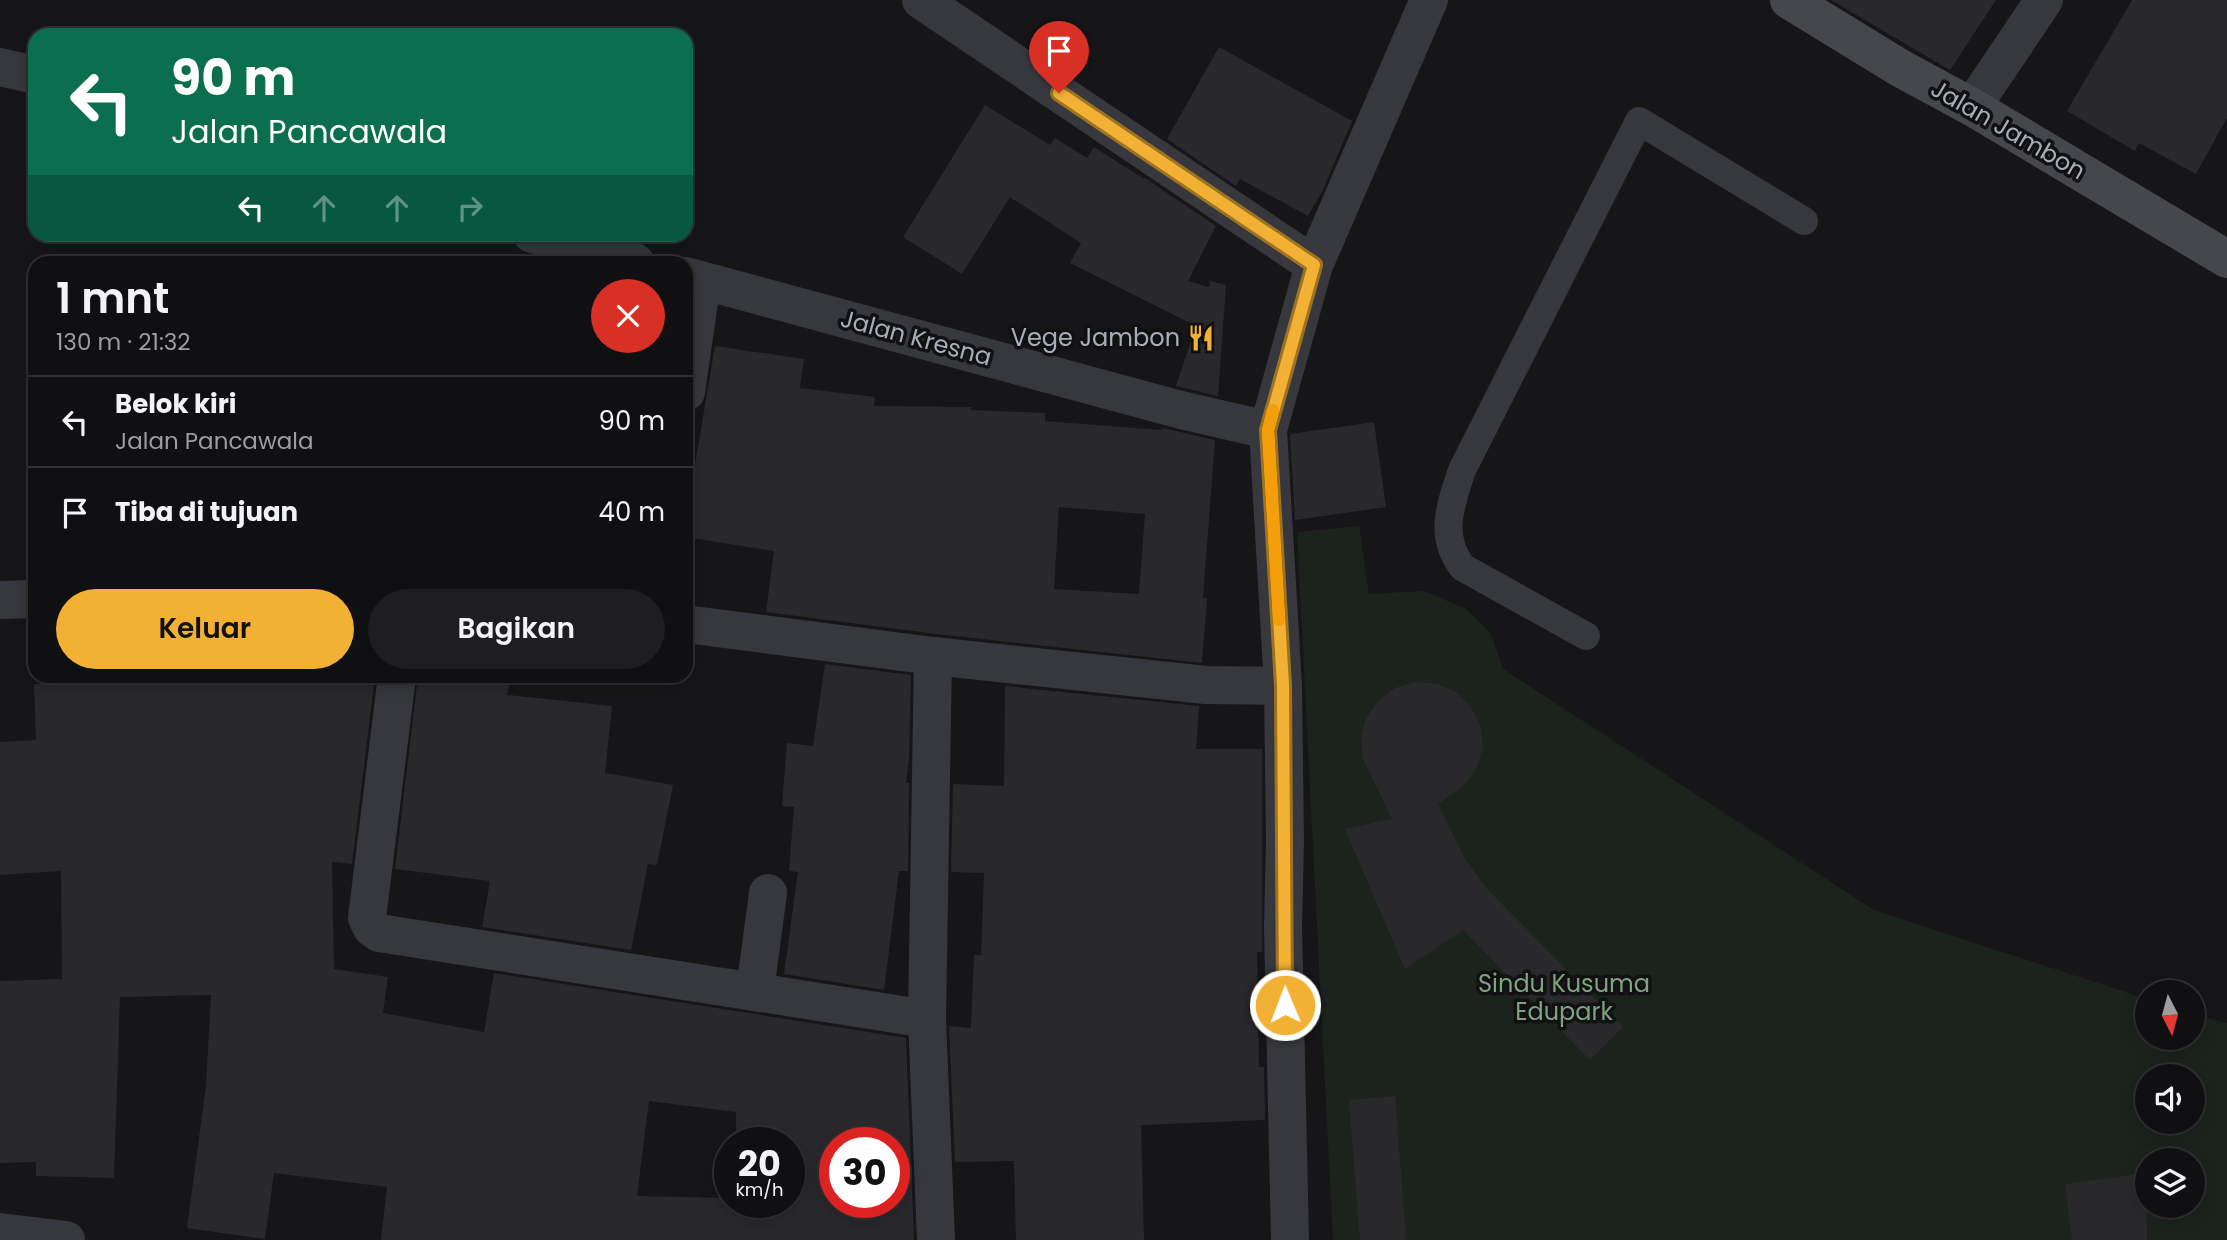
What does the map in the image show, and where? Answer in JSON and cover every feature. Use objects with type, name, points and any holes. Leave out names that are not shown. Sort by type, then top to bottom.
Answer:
[{"type":"main road","name":"Jalan Jambon","points":[[1789,0],[2227,259]]},
{"type":"street","points":[[920,0],[1314,265]]},
{"type":"street","points":[[1290,1240],[1283,927],[1286,841],[1283,685],[1268,430],[1314,265],[1429,0]]},
{"type":"street","points":[[1972,107],[2044,0]]},
{"type":"street","points":[[0,67],[28,73]]},
{"type":"street","points":[[561,242],[613,256]]},
{"type":"street","name":"Jalan Kresna","points":[[694,279],[1167,406],[1268,430]]},
{"type":"street","points":[[0,600],[28,599]]},
{"type":"street","points":[[693,625],[933,656],[1206,685],[1283,685]]},
{"type":"street","points":[[933,656],[928,1019],[936,1240]]},
{"type":"street","points":[[396,683],[367,918],[372,928],[379,933],[928,1019]]},
{"type":"street","points":[[755,991],[768,893]]},
{"type":"street","points":[[0,1232],[66,1240]]},
{"type":"lane","points":[[1586,636],[1462,567],[1449,542],[1448,526],[1451,502],[1462,470],[1639,121],[1804,221]]},
{"type":"green space","name":"Sindu Kusuma Edupark","points":[[1359,526],[1369,594],[1424,591],[1466,609],[1491,634],[1503,669],[1874,910],[2135,995],[2135,1050],[2205,1050],[2205,1017],[2227,1023],[2227,1240],[1333,1240],[1297,532]]},
{"type":"building","points":[[1831,0],[1996,0],[1950,70]]},
{"type":"building","points":[[2132,0],[2227,0],[2227,118],[2196,174],[2139,143],[2135,151],[2067,111]]},
{"type":"building","points":[[1219,47],[1352,121],[1323,190],[1308,216],[1240,179],[1236,186],[1167,139]]},
{"type":"building","points":[[985,105],[1050,145],[1055,138],[1087,158],[1094,147],[1216,226],[1188,281],[1209,287],[1210,281],[1226,285],[1218,396],[1176,386],[1196,326],[1070,263],[1081,243],[1010,197],[962,274],[903,237]]},
{"type":"building","points":[[715,346],[804,359],[800,388],[875,397],[874,406],[971,407],[971,410],[1045,413],[1045,421],[1163,428],[1215,440],[1203,598],[1207,598],[1202,663],[936,634],[766,612],[774,551],[693,538],[693,476]],"holes":[[[1059,507],[1145,514],[1139,594],[1054,589]]]},
{"type":"building","points":[[1374,422],[1386,507],[1295,520],[1290,434]]},
{"type":"building","points":[[825,664],[911,675],[906,783],[909,783],[908,871],[899,871],[884,990],[784,974],[798,872],[789,871],[794,807],[782,806],[787,743],[813,746]]},
{"type":"building","points":[[1415,682],[1437,684],[1456,692],[1471,707],[1480,725],[1483,747],[1477,767],[1465,784],[1438,804],[1465,859],[1487,889],[1623,1027],[1590,1060],[1463,930],[1405,969],[1345,829],[1392,819],[1363,759],[1361,738],[1366,718],[1378,701],[1395,688]]},
{"type":"building","points":[[374,683],[352,864],[332,862],[334,969],[388,977],[383,1013],[484,1032],[494,973],[906,1038],[910,1127],[819,1127],[819,1218],[910,1218],[910,1139],[914,1240],[381,1240],[387,1187],[274,1173],[265,1239],[187,1228],[206,1085],[211,995],[120,997],[114,1178],[36,1176],[36,1162],[0,1163],[0,981],[62,979],[61,871],[0,875],[0,742],[36,740],[34,684]]},
{"type":"building","points":[[417,683],[496,683],[509,685],[507,695],[612,706],[605,773],[673,785],[657,865],[648,864],[631,950],[482,927],[490,881],[395,869]]},
{"type":"building","points":[[1005,686],[1199,706],[1196,749],[1262,749],[1262,952],[1257,952],[1259,1067],[1264,1067],[1265,1120],[1141,1125],[1144,1240],[1016,1240],[1014,1161],[955,1162],[949,1026],[971,1028],[974,955],[981,955],[984,873],[951,872],[953,784],[1004,786]]},
{"type":"building","points":[[1395,1096],[1406,1240],[1360,1240],[1349,1100]]},
{"type":"building","points":[[2135,1175],[2135,1218],[2147,1218],[2147,1240],[2072,1240],[2065,1184]]},
{"type":"slow traffic","points":[[1273,410],[1268,430],[1279,620]]},
{"type":"place","name":"Vege Jambon","points":[[1201,338]]},
{"type":"route","points":[[1059,93],[1314,265],[1268,430],[1283,685],[1285,1005]]}]
